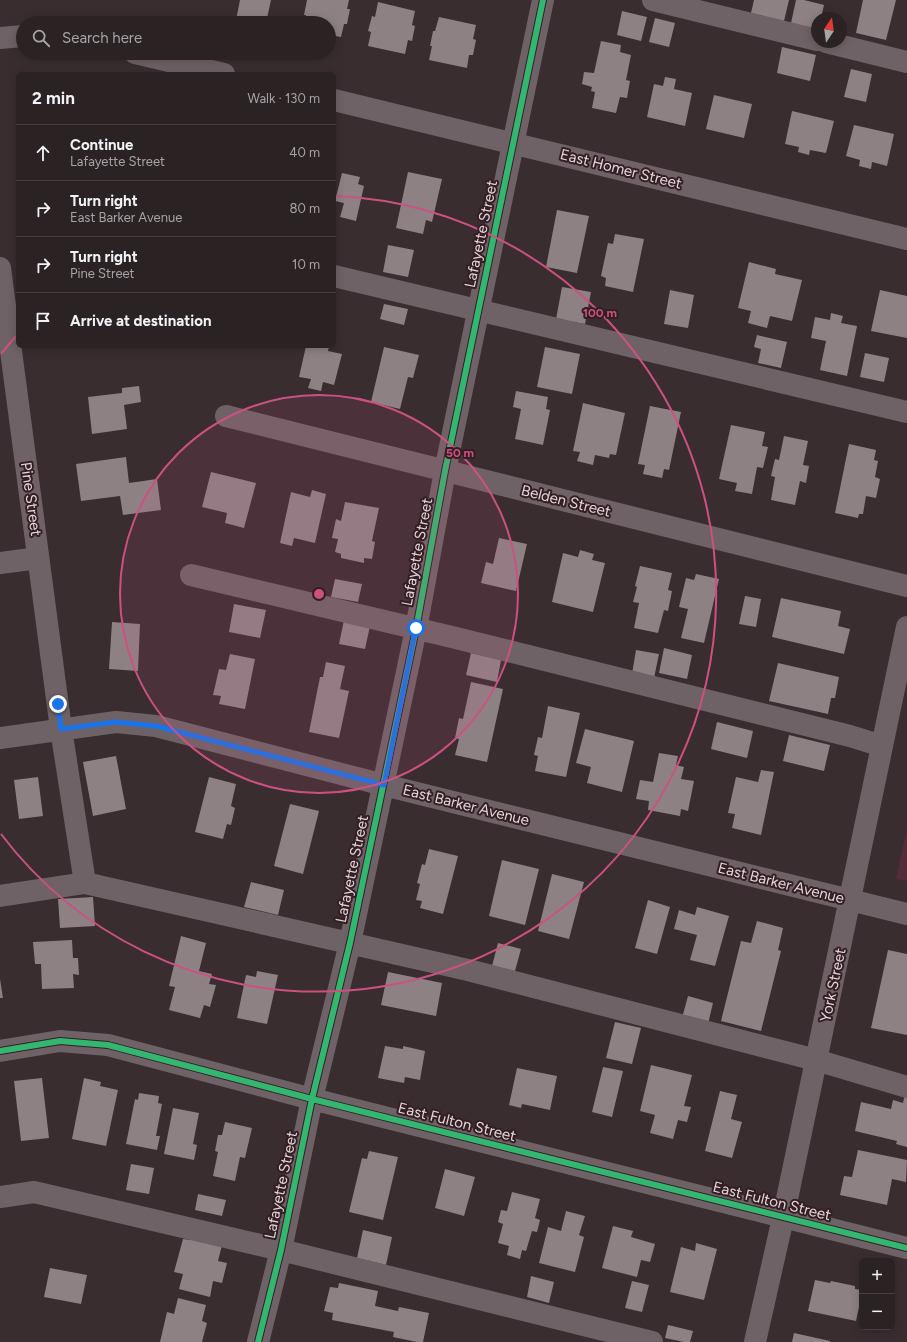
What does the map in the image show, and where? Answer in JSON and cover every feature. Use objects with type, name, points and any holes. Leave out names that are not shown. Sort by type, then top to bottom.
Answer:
[{"type":"street","name":"Lafayette Street","points":[[258,1342],[281,1250],[312,1098],[350,943],[384,785],[416,628],[445,471],[543,0]]},
{"type":"street","points":[[654,0],[811,39]]},
{"type":"street","points":[[0,38],[16,37]]},
{"type":"street","points":[[847,47],[907,62]]},
{"type":"street","points":[[165,60],[216,72]]},
{"type":"street","name":"East Homer Street","points":[[336,100],[513,142],[907,239]]},
{"type":"street","name":"Pine Street","points":[[0,268],[61,729],[85,883]]},
{"type":"street","points":[[336,276],[907,412]]},
{"type":"street","name":"Belden Street","points":[[226,416],[907,586]]},
{"type":"street","points":[[0,563],[38,558]]},
{"type":"street","points":[[191,575],[416,628],[850,736],[882,746]]},
{"type":"street","name":"York Street","points":[[755,1342],[783,1218],[907,627]]},
{"type":"street","name":"East Barker Avenue","points":[[0,738],[116,722],[156,726],[384,785],[907,914]]},
{"type":"street","points":[[0,896],[85,883],[468,970],[816,1060],[907,1087]]},
{"type":"street","name":"East Fulton Street","points":[[0,1051],[60,1041],[108,1045],[783,1218],[907,1248]]},
{"type":"street","points":[[0,1198],[34,1192],[281,1250],[652,1342]]},
{"type":"shaded area","points":[[907,828],[907,881],[896,879]]},
{"type":"building","points":[[240,0],[271,0],[268,16],[237,16]]},
{"type":"building","points":[[307,0],[349,0],[347,9],[350,9],[347,24],[344,24],[341,37],[336,36],[336,16],[304,15]]},
{"type":"building","points":[[754,0],[789,0],[784,21],[751,13]]},
{"type":"building","points":[[796,0],[804,0],[824,5],[822,12],[811,12],[811,28],[791,23]]},
{"type":"building","points":[[863,0],[896,0],[886,40],[856,33]]},
{"type":"building","points":[[378,2],[415,11],[412,25],[415,26],[412,41],[408,40],[405,54],[368,46],[371,32],[368,31],[372,16],[375,17]]},
{"type":"building","points":[[622,11],[647,17],[641,41],[617,35]]},
{"type":"building","points":[[439,17],[476,25],[473,39],[476,40],[473,55],[469,55],[467,68],[429,60],[433,31],[435,31]]},
{"type":"building","points":[[655,18],[675,23],[669,47],[649,42]]},
{"type":"building","points":[[601,41],[621,45],[620,52],[631,55],[626,80],[630,81],[627,98],[620,97],[616,113],[592,108],[595,92],[591,91],[592,87],[582,84],[584,72],[594,73]]},
{"type":"building","points":[[782,47],[816,55],[810,81],[777,73]]},
{"type":"building","points":[[851,69],[872,74],[866,102],[844,97]]},
{"type":"building","points":[[665,77],[676,79],[674,89],[692,93],[685,126],[647,117],[654,84],[663,86]]},
{"type":"building","points":[[714,95],[752,104],[744,138],[706,129]]},
{"type":"building","points":[[792,111],[834,121],[826,153],[810,150],[809,155],[798,152],[799,147],[785,144]]},
{"type":"building","points":[[854,125],[894,134],[887,166],[872,162],[871,169],[859,166],[860,160],[846,156]]},
{"type":"building","points":[[408,172],[442,179],[432,222],[426,220],[423,234],[396,228]]},
{"type":"building","points":[[342,173],[360,177],[358,184],[364,186],[356,221],[340,217],[344,203],[336,201]]},
{"type":"building","points":[[557,210],[589,216],[577,273],[546,267]]},
{"type":"building","points":[[615,234],[644,239],[633,292],[605,286],[606,278],[601,276],[608,243],[613,244]]},
{"type":"building","points":[[388,245],[414,250],[408,277],[383,272]]},
{"type":"building","points":[[749,262],[776,269],[775,274],[802,280],[792,321],[770,316],[767,328],[748,323],[751,311],[738,308]]},
{"type":"building","points":[[562,287],[591,292],[585,324],[556,319]]},
{"type":"building","points":[[670,290],[694,295],[688,328],[664,324]]},
{"type":"building","points":[[880,290],[907,296],[907,338],[871,331]]},
{"type":"building","points":[[384,304],[408,309],[404,325],[380,319]]},
{"type":"building","points":[[831,313],[843,316],[841,323],[857,326],[847,376],[820,370],[826,341],[811,338],[815,317],[830,320]]},
{"type":"building","points":[[757,335],[787,342],[781,368],[758,363],[761,349],[754,347]]},
{"type":"building","points":[[384,347],[419,355],[413,378],[408,377],[400,409],[371,402]]},
{"type":"building","points":[[545,347],[580,354],[572,394],[537,387]]},
{"type":"building","points":[[306,348],[329,348],[328,351],[342,354],[334,385],[323,382],[321,391],[308,388],[311,379],[299,377]]},
{"type":"building","points":[[865,353],[889,358],[884,382],[860,377]]},
{"type":"building","points":[[139,386],[141,402],[124,405],[127,429],[92,434],[88,397],[122,393],[122,388]]},
{"type":"building","points":[[516,391],[548,397],[546,409],[550,410],[543,445],[515,439],[521,409],[513,407]]},
{"type":"building","points":[[583,403],[625,413],[616,455],[610,454],[609,458],[595,455],[593,465],[577,461],[580,452],[573,451]]},
{"type":"building","points":[[650,406],[681,412],[669,470],[664,469],[662,478],[643,474],[645,465],[638,464]]},
{"type":"building","points":[[731,425],[765,432],[762,446],[768,447],[763,468],[757,467],[752,494],[735,491],[737,483],[719,479]]},
{"type":"building","points":[[784,436],[808,441],[803,465],[809,466],[806,483],[800,481],[795,505],[771,500],[775,477],[771,476],[775,459],[779,460]]},
{"type":"building","points":[[849,444],[876,450],[874,460],[878,461],[875,477],[880,479],[876,498],[866,496],[863,514],[859,514],[858,518],[835,513]]},
{"type":"building","points":[[126,457],[129,483],[157,479],[161,510],[123,515],[120,496],[81,501],[76,464]]},
{"type":"building","points":[[211,472],[256,483],[244,528],[225,523],[227,513],[202,507]]},
{"type":"building","points":[[312,490],[326,494],[315,543],[294,538],[292,546],[280,543],[291,492],[310,497]]},
{"type":"building","points":[[345,502],[379,508],[372,541],[375,542],[372,559],[364,558],[364,563],[341,558],[341,554],[335,552],[338,539],[332,538],[336,519],[341,521]]},
{"type":"building","points":[[499,538],[527,544],[516,591],[481,583],[486,562],[493,564]]},
{"type":"building","points":[[580,550],[594,554],[592,560],[605,563],[593,612],[552,602],[563,553],[578,557]]},
{"type":"building","points":[[640,566],[672,573],[668,590],[672,591],[668,611],[664,610],[658,633],[634,628],[639,603],[633,602]]},
{"type":"building","points":[[696,574],[719,579],[704,643],[681,638],[688,609],[679,607],[686,578],[694,580]]},
{"type":"building","points":[[335,579],[362,584],[358,602],[331,597]]},
{"type":"building","points":[[745,596],[761,599],[756,627],[739,624]]},
{"type":"building","points":[[781,598],[841,611],[838,626],[850,629],[844,654],[772,637]]},
{"type":"building","points":[[234,604],[266,610],[260,638],[229,632]]},
{"type":"building","points":[[344,620],[370,626],[365,649],[339,644]]},
{"type":"building","points":[[112,622],[140,624],[138,671],[109,669]]},
{"type":"building","points":[[664,648],[692,655],[687,679],[659,673]]},
{"type":"building","points":[[636,650],[659,654],[654,678],[632,674]]},
{"type":"building","points":[[471,653],[501,660],[497,682],[466,675]]},
{"type":"building","points":[[230,654],[255,659],[245,709],[219,704],[221,696],[213,695],[219,669],[226,670]]},
{"type":"building","points":[[326,662],[345,666],[340,689],[349,691],[339,738],[309,732],[320,677],[323,677]]},
{"type":"building","points":[[778,663],[839,677],[835,698],[831,698],[828,714],[769,701]]},
{"type":"building","points":[[471,682],[503,689],[487,762],[455,755],[459,739],[455,738],[459,718],[463,719]]},
{"type":"building","points":[[548,706],[580,713],[566,777],[535,771],[538,756],[534,755],[538,737],[542,738]]},
{"type":"building","points":[[717,722],[753,731],[747,758],[711,749]]},
{"type":"building","points":[[585,729],[634,741],[622,792],[587,783],[591,767],[576,763]]},
{"type":"building","points":[[789,735],[830,745],[824,771],[783,761]]},
{"type":"building","points":[[659,753],[678,756],[676,765],[684,767],[681,779],[694,781],[688,811],[681,809],[680,816],[648,810],[649,801],[636,799],[640,780],[653,782]]},
{"type":"building","points":[[116,756],[126,809],[93,816],[83,762]]},
{"type":"building","points":[[761,770],[774,772],[761,835],[732,828],[735,814],[728,813],[736,777],[758,782]]},
{"type":"building","points":[[38,777],[43,816],[19,819],[14,780]]},
{"type":"building","points":[[209,777],[236,784],[231,806],[235,808],[231,825],[227,824],[223,839],[195,832]]},
{"type":"building","points":[[290,804],[319,811],[303,874],[274,866]]},
{"type":"building","points":[[429,849],[458,856],[443,914],[420,908],[422,901],[416,900],[420,884],[417,883],[422,864],[425,865]]},
{"type":"building","points":[[502,860],[539,869],[525,925],[489,916]]},
{"type":"building","points":[[552,874],[584,882],[569,939],[538,931]]},
{"type":"building","points":[[251,882],[284,890],[278,915],[244,907]]},
{"type":"building","points":[[93,897],[95,926],[60,928],[58,899]]},
{"type":"building","points":[[648,900],[670,907],[657,954],[635,948]]},
{"type":"building","points":[[697,907],[729,916],[715,966],[690,960],[697,935],[674,929],[679,910],[695,915]]},
{"type":"building","points":[[757,921],[783,928],[778,950],[781,951],[761,1031],[721,1021],[741,941],[751,943]]},
{"type":"building","points":[[181,936],[206,943],[199,971],[212,974],[209,984],[216,985],[210,1007],[204,1005],[200,1018],[169,1010],[175,987],[169,986]]},
{"type":"building","points":[[72,940],[73,958],[78,958],[79,975],[73,974],[74,988],[42,989],[41,964],[35,964],[33,942]]},
{"type":"building","points":[[498,943],[521,949],[515,971],[492,966]]},
{"type":"building","points":[[888,950],[907,954],[907,1035],[871,1028]]},
{"type":"building","points":[[257,971],[278,975],[267,1024],[237,1018],[246,975],[256,977]]},
{"type":"building","points":[[388,972],[442,983],[436,1016],[381,1005]]},
{"type":"building","points":[[0,979],[3,998],[0,998]]},
{"type":"building","points":[[688,996],[713,1003],[708,1024],[682,1018]]},
{"type":"building","points":[[615,1022],[641,1028],[632,1064],[606,1058]]},
{"type":"building","points":[[385,1046],[403,1049],[403,1046],[425,1051],[420,1080],[405,1077],[404,1083],[378,1078]]},
{"type":"building","points":[[651,1065],[692,1075],[684,1106],[691,1107],[687,1122],[678,1120],[673,1139],[650,1133],[655,1115],[640,1111]]},
{"type":"building","points":[[603,1067],[623,1071],[612,1117],[592,1112]]},
{"type":"building","points":[[517,1068],[557,1076],[550,1110],[522,1104],[521,1108],[509,1105]]},
{"type":"building","points":[[42,1078],[49,1138],[21,1141],[14,1081]]},
{"type":"building","points":[[84,1078],[101,1082],[100,1086],[118,1090],[106,1146],[72,1139]]},
{"type":"building","points":[[720,1091],[737,1095],[731,1119],[742,1122],[732,1158],[705,1151]]},
{"type":"building","points":[[139,1093],[159,1096],[158,1103],[162,1104],[156,1136],[160,1136],[157,1150],[126,1144],[135,1099],[138,1100]]},
{"type":"building","points":[[905,1094],[907,1094],[907,1147],[896,1144],[897,1141],[855,1131],[861,1102],[891,1109],[893,1100],[903,1103]]},
{"type":"building","points":[[173,1108],[199,1113],[193,1144],[197,1145],[194,1160],[164,1154]]},
{"type":"building","points":[[225,1122],[252,1128],[245,1158],[240,1157],[235,1181],[213,1176],[218,1152],[215,1151],[218,1135],[222,1135]]},
{"type":"building","points":[[858,1150],[907,1160],[906,1182],[892,1179],[887,1205],[840,1195],[844,1176],[852,1177]]},
{"type":"building","points":[[369,1151],[398,1157],[383,1220],[349,1212],[362,1158],[367,1159]]},
{"type":"building","points":[[131,1164],[154,1168],[149,1194],[126,1190]]},
{"type":"building","points":[[445,1169],[475,1177],[464,1216],[435,1208]]},
{"type":"building","points":[[512,1192],[540,1199],[535,1218],[540,1220],[537,1232],[532,1231],[526,1251],[522,1250],[520,1259],[507,1255],[509,1246],[498,1243],[503,1224],[498,1222],[501,1210],[507,1211]]},
{"type":"building","points":[[198,1194],[226,1200],[222,1216],[195,1210]]},
{"type":"building","points":[[566,1211],[585,1216],[579,1235],[584,1237],[575,1272],[539,1263],[548,1227],[561,1231]]},
{"type":"building","points":[[613,1226],[633,1231],[631,1237],[655,1244],[650,1262],[641,1260],[637,1277],[602,1268]]},
{"type":"building","points":[[363,1230],[392,1237],[386,1265],[357,1258]]},
{"type":"building","points":[[192,1238],[222,1245],[218,1261],[227,1263],[222,1283],[213,1281],[210,1297],[179,1289],[183,1274],[174,1272],[183,1239],[191,1240]]},
{"type":"building","points":[[696,1243],[717,1249],[704,1300],[670,1292],[681,1247],[695,1251]]},
{"type":"building","points":[[50,1268],[87,1275],[81,1304],[44,1297]]},
{"type":"building","points":[[531,1276],[554,1282],[549,1303],[527,1297]]},
{"type":"building","points":[[815,1280],[830,1283],[831,1281],[855,1286],[855,1289],[859,1290],[859,1307],[856,1321],[808,1311]]},
{"type":"building","points":[[632,1281],[649,1285],[642,1312],[625,1308]]},
{"type":"building","points":[[339,1283],[378,1291],[375,1306],[398,1311],[399,1307],[429,1313],[423,1342],[393,1337],[394,1332],[332,1320],[333,1313],[324,1311],[330,1287],[338,1288]]},
{"type":"building","points":[[178,1298],[206,1305],[202,1321],[207,1323],[202,1342],[160,1342],[167,1312],[174,1314]]},
{"type":"building","points":[[668,1325],[693,1331],[690,1342],[665,1338]]},
{"type":"building","points":[[794,1333],[830,1341],[830,1342],[792,1342]]},
{"type":"cycle path","points":[[258,1342],[281,1250],[312,1099],[350,943],[416,629],[445,471],[543,0]]},
{"type":"cycle path","points":[[0,1051],[60,1041],[108,1045],[312,1099],[907,1248]]},
{"type":"route","points":[[58,704],[61,729],[116,722],[156,726],[384,785],[416,628]]}]
